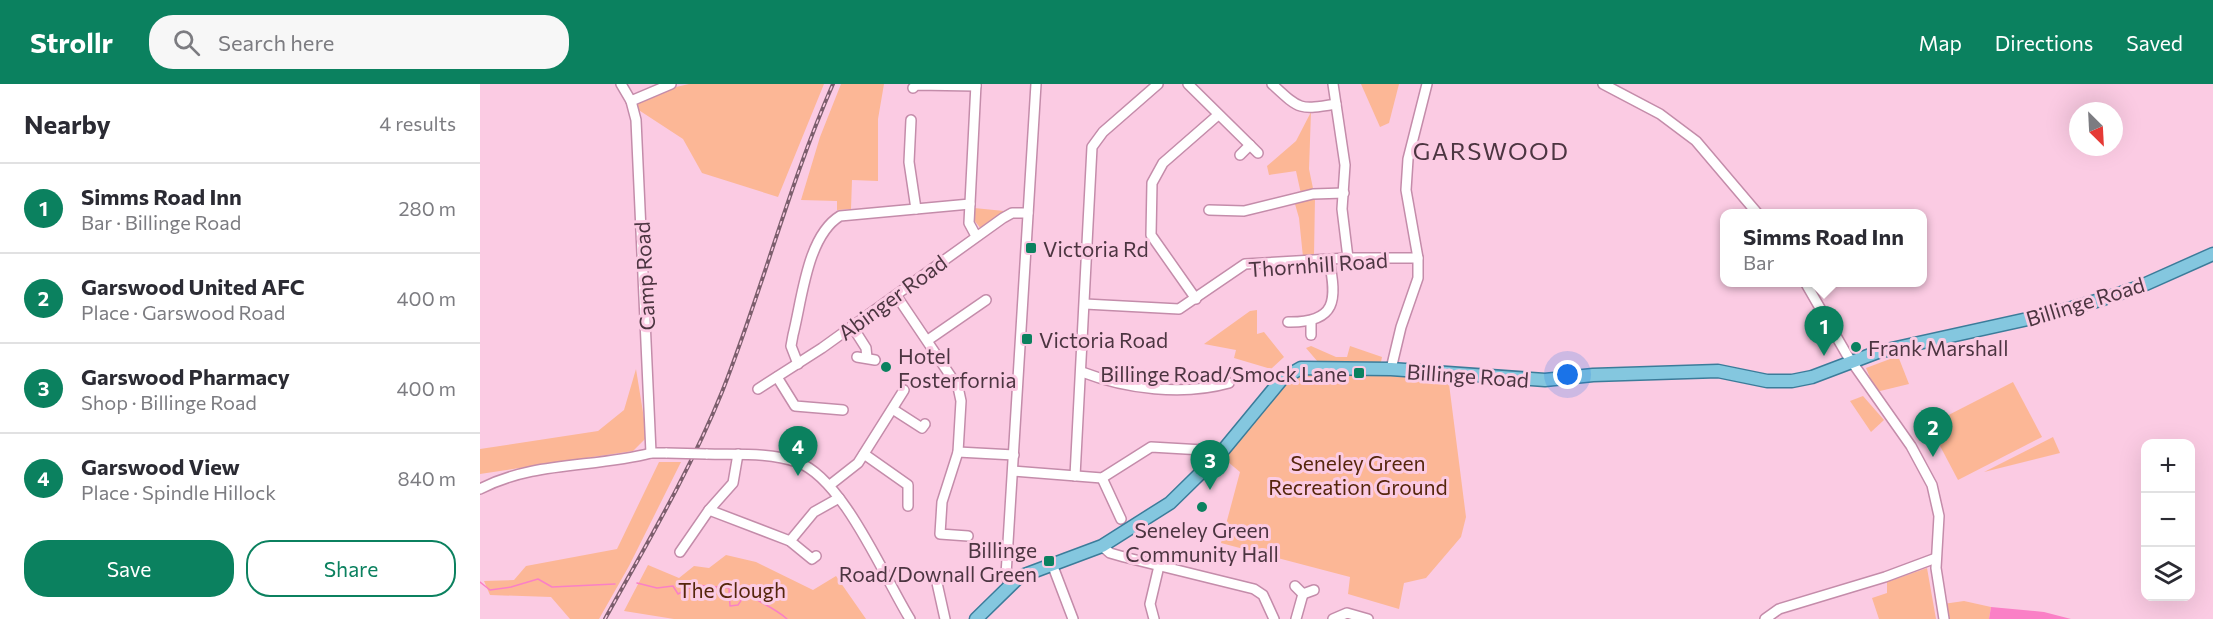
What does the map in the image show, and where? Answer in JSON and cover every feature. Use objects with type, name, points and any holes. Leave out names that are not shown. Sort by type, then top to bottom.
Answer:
[{"type":"main road","name":"Billinge Road","points":[[976,619],[1009,584],[1052,564],[1102,546],[1149,517],[1183,492],[1220,454],[1287,374],[1316,366],[1545,380],[1593,375],[1718,371],[1779,382],[1812,377],[1851,360],[2103,299],[2139,287],[2213,254]]},
{"type":"street","name":"Camp Road","points":[[621,84],[631,101],[636,120],[651,453]]},
{"type":"street","points":[[631,101],[671,84]]},
{"type":"street","points":[[1009,584],[1006,575],[1036,84]]},
{"type":"street","points":[[1075,476],[1092,147],[1103,132],[1157,84]]},
{"type":"street","points":[[1188,84],[1258,153]]},
{"type":"street","points":[[1272,84],[1295,105],[1304,109],[1336,104]]},
{"type":"street","points":[[1334,84],[1345,165],[1342,209],[1348,258]]},
{"type":"street","points":[[1391,369],[1401,327],[1418,278],[1418,258],[1406,190],[1408,159],[1427,84]]},
{"type":"street","points":[[1603,84],[1660,114],[1696,141],[1755,209]]},
{"type":"street","points":[[915,86],[976,85],[969,223],[976,236]]},
{"type":"street","points":[[1196,299],[1152,235],[1152,183],[1163,163],[1218,115]]},
{"type":"street","points":[[913,125],[909,162],[916,209]]},
{"type":"street","points":[[1240,154],[1250,145]]},
{"type":"street","points":[[1209,210],[1244,211],[1312,194],[1344,193]]},
{"type":"street","points":[[798,364],[791,346],[793,335],[816,242],[826,226],[840,216],[970,204]]},
{"type":"street","name":"Abinger Road","points":[[756,391],[798,364],[1007,215],[1028,213]]},
{"type":"street","name":"Thornhill Road","points":[[1085,304],[1179,309],[1245,264],[1348,258],[1418,258]]},
{"type":"street","points":[[1288,322],[1311,322],[1325,312],[1334,293],[1329,260]]},
{"type":"street","points":[[1808,287],[1851,360],[1911,446],[1932,484],[1939,516],[1937,584],[1944,619]]},
{"type":"street","points":[[896,295],[958,387],[961,401],[958,452],[942,502],[935,534],[969,536]]},
{"type":"street","points":[[928,340],[983,306]]},
{"type":"street","points":[[1311,322],[1311,335]]},
{"type":"street","points":[[852,326],[866,348],[866,358]]},
{"type":"street","points":[[1082,372],[1121,384],[1203,390],[1224,388]]},
{"type":"street","points":[[777,377],[795,406],[838,406]]},
{"type":"street","points":[[830,485],[850,470],[864,454],[894,410],[904,390]]},
{"type":"street","points":[[894,410],[924,428]]},
{"type":"street","points":[[1013,471],[1102,478],[1151,447],[1198,449],[1193,459]]},
{"type":"street","points":[[958,452],[1014,455]]},
{"type":"street","points":[[480,489],[500,479],[525,472],[651,453],[738,454],[797,462],[813,470],[830,485],[910,619]]},
{"type":"street","points":[[680,552],[709,510],[733,483],[738,454]]},
{"type":"street","points":[[864,454],[908,485],[906,502]]},
{"type":"street","points":[[1102,478],[1121,519]]},
{"type":"street","points":[[790,541],[814,512],[839,498]]},
{"type":"street","points":[[1106,514],[1116,509]]},
{"type":"street","points":[[709,510],[790,541],[812,559],[816,556]]},
{"type":"street","points":[[1102,546],[1110,553],[1254,589],[1263,595],[1274,619]]},
{"type":"street","points":[[1765,619],[1779,609],[1885,577],[1936,558]]},
{"type":"street","points":[[1052,564],[1073,619]]},
{"type":"street","points":[[1154,619],[1150,604],[1159,566]]},
{"type":"street","points":[[937,583],[945,619]]},
{"type":"street","points":[[1295,586],[1303,594]]},
{"type":"street","points":[[1303,594],[1314,590]]},
{"type":"street","points":[[1296,619],[1303,594]]},
{"type":"street","points":[[1333,619],[1347,613],[1368,619]]},
{"type":"street","points":[[965,619],[976,619]]},
{"type":"green space","points":[[689,84],[824,84],[778,197],[702,173],[683,139],[631,105],[663,90]]},
{"type":"green space","points":[[841,84],[884,84],[878,119],[878,181],[852,180],[851,209],[837,210],[837,201],[801,200],[820,137]]},
{"type":"green space","points":[[1361,84],[1399,84],[1389,123],[1380,127]]},
{"type":"green space","points":[[1311,112],[1309,169],[1315,198],[1314,255],[1303,257],[1299,218],[1293,197],[1301,194],[1296,171],[1269,175],[1267,166],[1296,141]]},
{"type":"green space","points":[[974,208],[1004,211],[981,229],[974,220]]},
{"type":"green space","points":[[1257,310],[1257,334],[1264,332],[1284,357],[1271,369],[1234,358],[1236,350],[1204,344],[1250,311]]},
{"type":"green space","points":[[1311,346],[1336,357],[1347,357],[1350,346],[1382,357],[1381,362],[1318,362],[1306,348]]},
{"type":"green space","points":[[1898,356],[1909,384],[1876,392],[1866,368]]},
{"type":"green space","points":[[636,369],[647,437],[633,451],[480,474],[480,449],[598,431],[624,410]]},
{"type":"green space","name":"Seneley Green Recreation Ground","points":[[1305,371],[1448,376],[1466,517],[1461,537],[1426,578],[1404,583],[1399,609],[1348,594],[1350,577],[1221,543],[1240,472],[1222,457],[1287,381]]},
{"type":"green space","points":[[2013,382],[2042,437],[1958,480],[1929,425]]},
{"type":"green space","points":[[1863,396],[1884,420],[1871,432],[1850,401]]},
{"type":"green space","points":[[2053,437],[2060,453],[1984,472]]},
{"type":"green space","points":[[659,462],[681,462],[629,566],[599,619],[570,619],[551,597],[490,595],[484,581],[514,580],[526,566],[617,549]]},
{"type":"green space","name":"The Clough","points":[[726,555],[756,562],[813,590],[836,576],[866,619],[674,619],[624,611],[648,565],[679,578],[694,566],[709,568]]},
{"type":"green space","points":[[1927,568],[1936,619],[1879,619],[1872,598],[1887,593],[1887,582]]},
{"type":"green space","points":[[1964,601],[1991,607],[1989,619],[1946,619],[1943,604]]},
{"type":"shaded area","points":[[1991,607],[2044,612],[2071,619],[1989,619]]},
{"type":"waterway","points":[[480,582],[490,590],[538,579],[552,587],[615,584]]},
{"type":"waterway","points":[[637,583],[657,588],[673,586],[678,594],[695,585],[729,588],[730,606],[738,605],[746,593],[787,619]]},
{"type":"railway","points":[[605,619],[682,479],[722,392],[803,160],[833,84]]},
{"type":"place","name":"Victoria Rd","points":[[1031,248]]},
{"type":"place","name":"Victoria Road","points":[[1027,339]]},
{"type":"place","name":"Frank Marshall","points":[[1856,347]]},
{"type":"place","name":"Simms Road Inn","points":[[1824,356]]},
{"type":"place","name":"Hotel Fosterfornia","points":[[886,367]]},
{"type":"place","name":"Billinge Road/Smock Lane","points":[[1359,373]]},
{"type":"place","name":"Garswood United AFC","points":[[1933,457]]},
{"type":"place","name":"Garswood View","points":[[798,476]]},
{"type":"place","name":"Garswood Pharmacy","points":[[1210,490]]},
{"type":"place","name":"Seneley Green Community Hall","points":[[1202,507]]},
{"type":"place","name":"Billinge Road/Downall Green","points":[[1049,561]]},
{"type":"district","name":"GARSWOOD","points":[[1491,150]]}]
